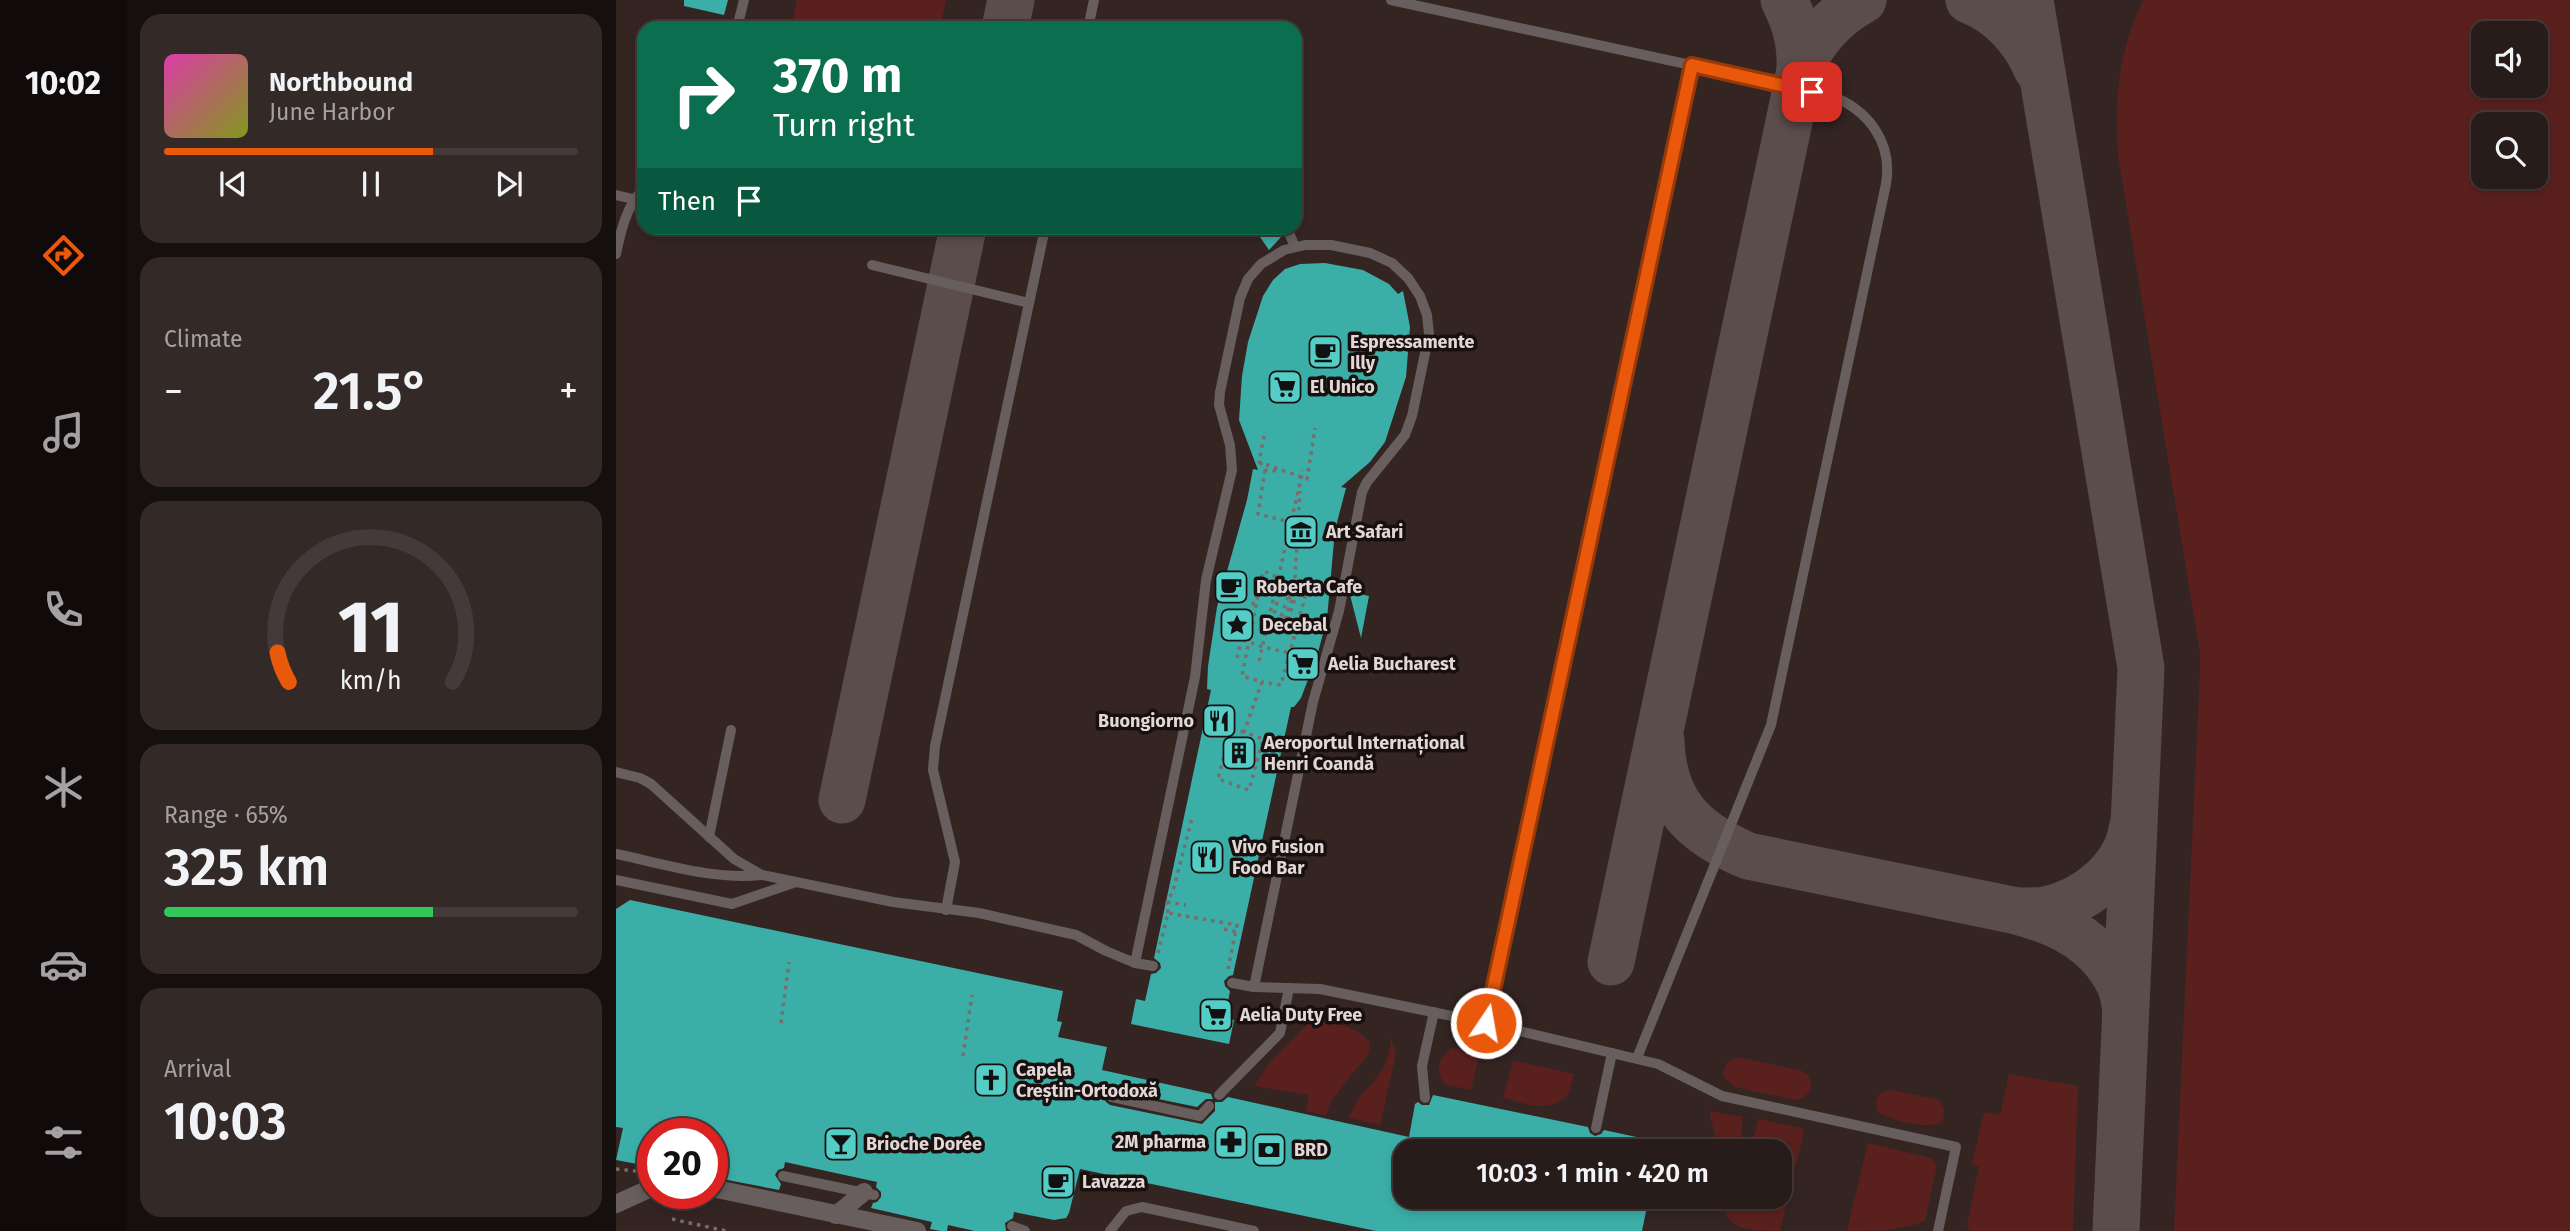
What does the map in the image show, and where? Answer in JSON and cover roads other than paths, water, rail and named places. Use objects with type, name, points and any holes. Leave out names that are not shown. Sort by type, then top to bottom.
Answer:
[{"type":"street","points":[[728,1191],[917,1231]]},
{"type":"street","points":[[616,1203],[637,1194]]},
{"type":"street","points":[[836,1215],[869,1194]]},
{"type":"lane","points":[[739,21],[744,0]]},
{"type":"lane","points":[[1090,21],[1094,0]]},
{"type":"lane","points":[[1391,0],[1844,101],[1866,117],[1880,136],[1887,159],[1888,172],[1771,725],[1637,1058]]},
{"type":"lane","points":[[1486,1023],[1692,65]]},
{"type":"lane","points":[[616,195],[634,199]]},
{"type":"lane","points":[[616,251],[625,217],[637,196]]},
{"type":"lane","points":[[946,910],[955,862],[933,770],[936,746],[1044,235]]},
{"type":"lane","points":[[1290,235],[1295,247]]},
{"type":"lane","points":[[1135,963],[1195,677],[1206,580],[1232,470],[1230,445],[1219,405],[1240,298],[1248,279],[1261,264],[1284,250],[1305,245],[1331,246],[1370,253],[1392,263],[1408,278],[1420,296],[1427,315],[1429,334],[1412,416],[1405,435],[1362,492],[1339,611],[1313,702],[1254,987]]},
{"type":"lane","points":[[872,265],[1029,303]]},
{"type":"lane","points":[[709,837],[731,730]]},
{"type":"lane","points":[[616,772],[640,778],[651,785],[740,864],[762,875]]},
{"type":"lane","points":[[616,854],[725,876],[762,875],[892,902],[979,913],[1076,935],[1135,963],[1153,966]]},
{"type":"lane","points":[[616,880],[732,904],[796,882]]},
{"type":"lane","points":[[1230,977],[1254,987],[1333,991],[1637,1058],[1658,1064],[1722,1096],[1956,1147],[1938,1231]]},
{"type":"lane","points":[[1219,1095],[1280,1033],[1289,988]]},
{"type":"lane","points":[[1424,1098],[1422,1066],[1434,1012]]},
{"type":"lane","points":[[1596,1128],[1612,1053]]},
{"type":"lane","points":[[1112,1097],[1200,1116],[1209,1106]]},
{"type":"lane","points":[[783,1176],[869,1194]]},
{"type":"lane","points":[[1110,1231],[1126,1211],[1142,1207],[1254,1231]]},
{"type":"lane","points":[[1012,1226],[1025,1231]]},
{"type":"place","name":"Espressamente Illy","points":[[1325,352]]},
{"type":"place","name":"El Unico","points":[[1285,387]]},
{"type":"place","name":"Art Safari","points":[[1301,532]]},
{"type":"place","name":"Roberta Cafe","points":[[1231,587]]},
{"type":"place","name":"Decebal","points":[[1237,625]]},
{"type":"place","name":"Aelia Bucharest","points":[[1303,664]]},
{"type":"place","name":"Buongiorno","points":[[1219,721]]},
{"type":"place","name":"Aeroportul Internațional Henri Coandă","points":[[1239,753]]},
{"type":"place","name":"Vivo Fusion Food Bar","points":[[1207,857]]},
{"type":"place","name":"Aelia Duty Free","points":[[1216,1015]]},
{"type":"place","name":"Capela Creștin-Ortodoxă","points":[[991,1080]]},
{"type":"place","name":"2M pharma","points":[[1231,1142]]},
{"type":"place","name":"Brioche Dorée","points":[[841,1144]]},
{"type":"place","name":"BRD","points":[[1269,1150]]},
{"type":"place","name":"Lavazza","points":[[1058,1182]]}]
